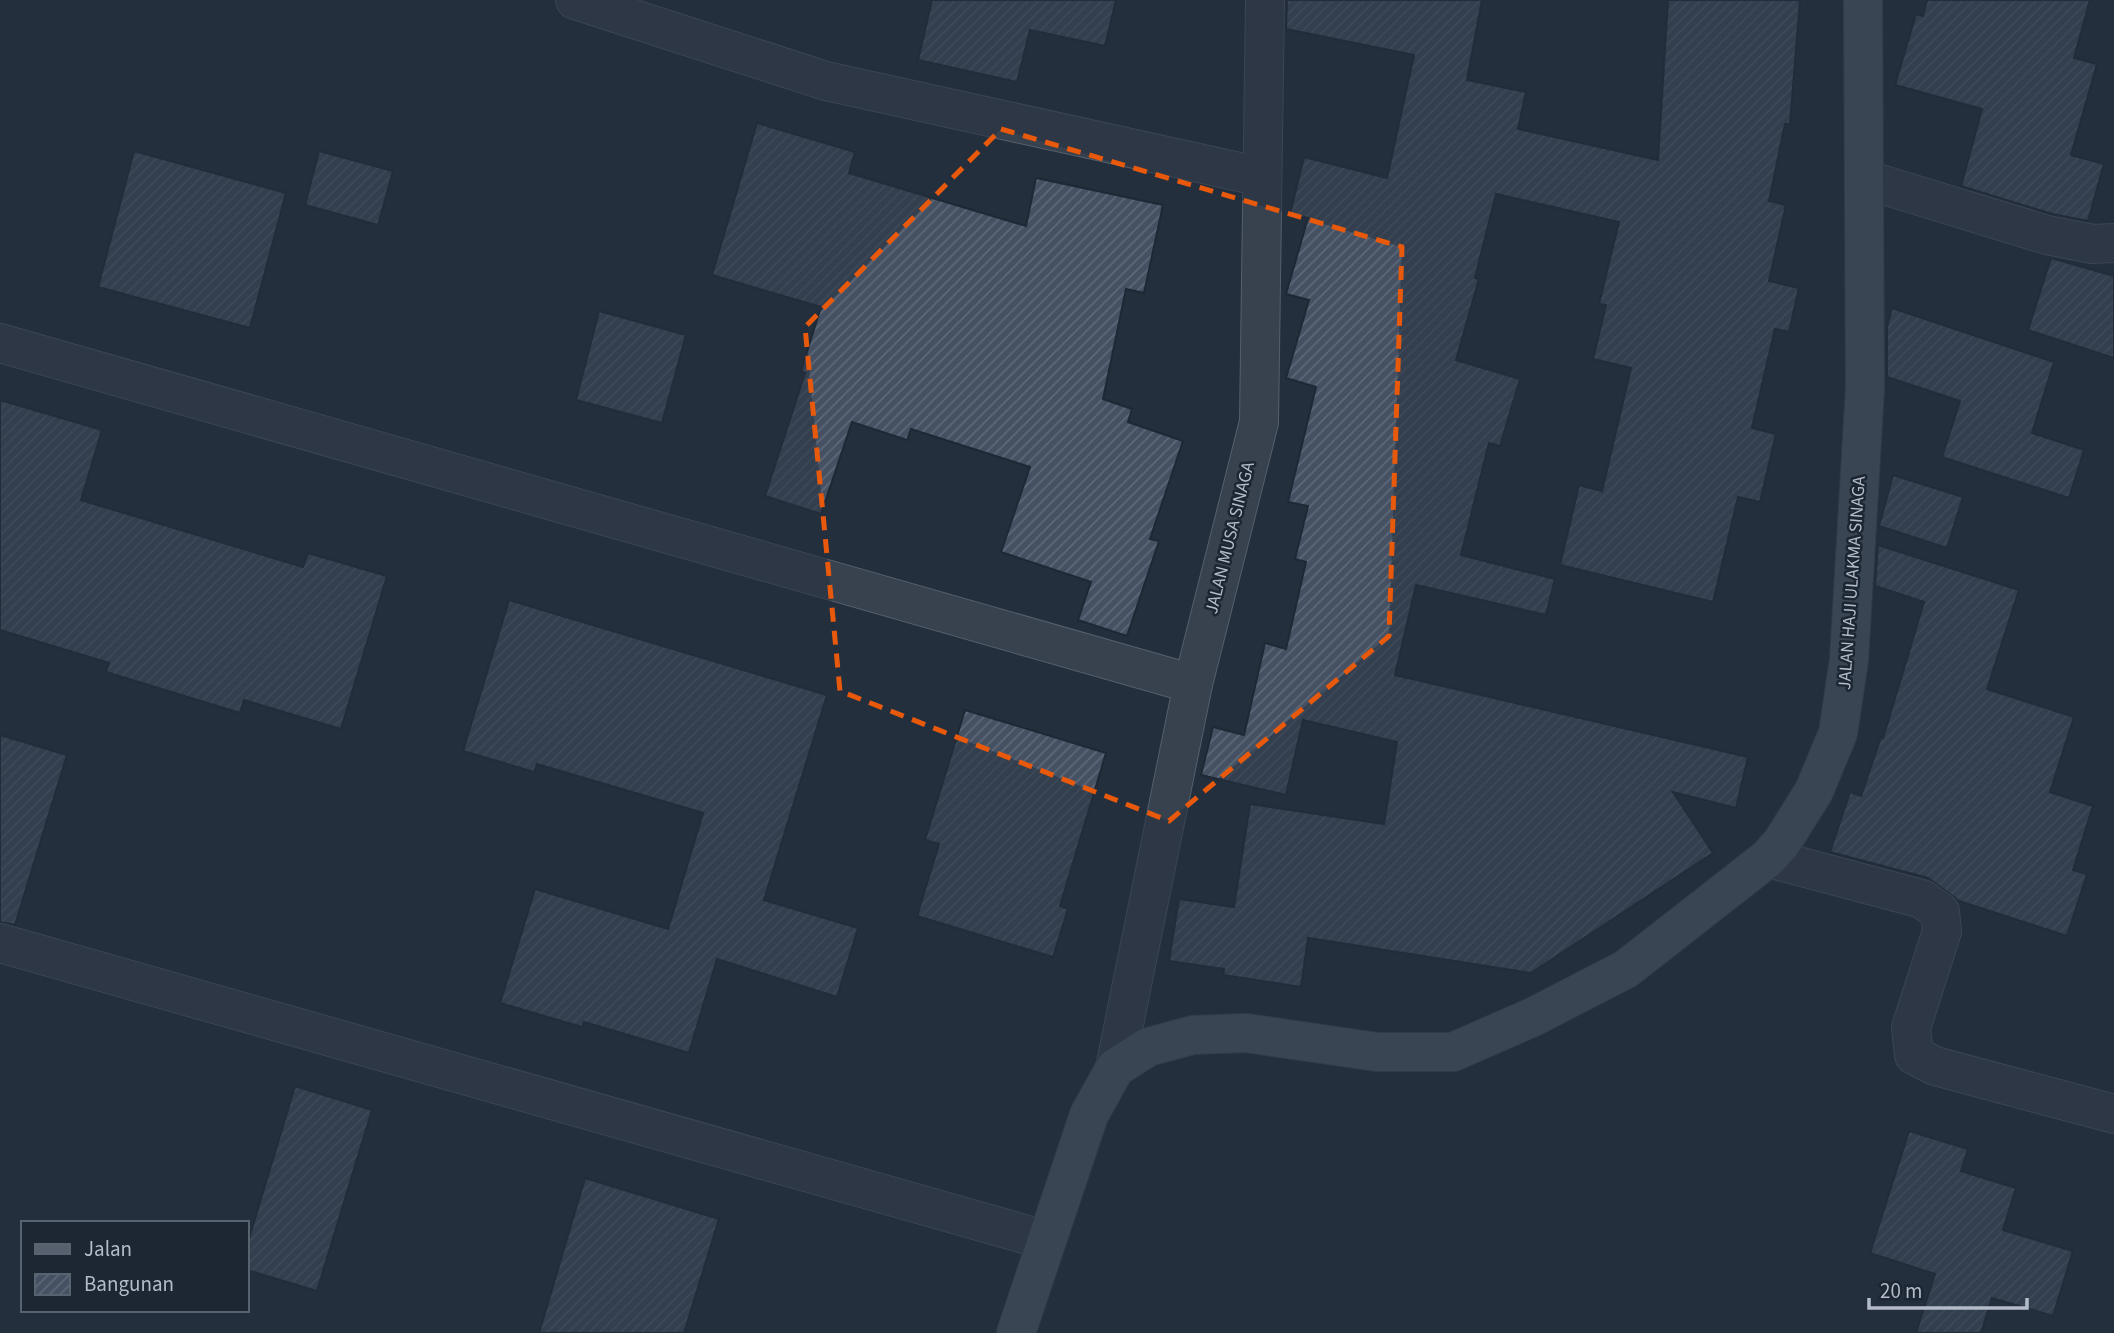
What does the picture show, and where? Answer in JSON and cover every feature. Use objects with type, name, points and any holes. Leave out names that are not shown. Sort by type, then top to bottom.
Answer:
[{"type":"main road","name":"JALAN HAJI ULAKMA SINAGA","points":[[1016,1333],[1088,1115],[1115,1068],[1148,1047],[1193,1035],[1246,1033],[1377,1052],[1453,1052],[1533,1017],[1626,970],[1768,858],[1782,842],[1819,779],[1838,733],[1849,660],[1865,388],[1863,0]]},
{"type":"street","points":[[575,0],[826,81],[1262,177]]},
{"type":"street","name":"JALAN MUSA SINAGA","points":[[1115,1068],[1193,684],[1259,422],[1265,0]]},
{"type":"street","points":[[1864,179],[2047,235],[2093,244],[2114,243]]},
{"type":"street","points":[[0,343],[1193,684]]},
{"type":"street","points":[[1768,858],[1922,899],[1940,912],[1942,931],[1911,1028],[1914,1055],[1935,1066],[2114,1114]]},
{"type":"street","points":[[0,943],[1045,1240]]},
{"type":"highlighted area","points":[[1001,129],[1402,247],[1389,636],[1169,821],[840,691],[805,327]]},
{"type":"building","points":[[932,0],[1116,0],[1105,46],[1030,30],[1017,82],[918,60]]},
{"type":"building","points":[[1287,0],[1482,0],[1467,80],[1526,92],[1518,129],[1658,160],[1668,0],[1800,0],[1790,124],[1785,124],[1769,201],[1786,205],[1769,281],[1799,288],[1789,332],[1775,329],[1752,428],[1776,434],[1760,502],[1738,497],[1713,602],[1560,565],[1579,485],[1602,491],[1631,368],[1593,359],[1606,305],[1599,304],[1619,222],[1496,194],[1475,278],[1479,279],[1456,360],[1520,379],[1500,446],[1489,443],[1461,555],[1555,579],[1546,615],[1416,585],[1395,675],[1748,757],[1736,808],[1673,792],[1713,853],[1531,973],[1308,938],[1301,987],[1223,975],[1224,969],[1169,961],[1179,899],[1234,907],[1250,804],[1384,824],[1397,742],[1303,720],[1286,795],[1201,775],[1213,727],[1244,735],[1265,643],[1286,649],[1306,562],[1295,559],[1308,506],[1288,502],[1316,387],[1286,378],[1309,300],[1286,294],[1308,218],[1290,214],[1304,157],[1387,178],[1414,55],[1286,29]]},
{"type":"building","points":[[1927,0],[2090,0],[2074,58],[2097,64],[2071,155],[2104,164],[2088,221],[2052,214],[1961,186],[1982,109],[1895,85],[1916,14],[1923,16]]},
{"type":"building","points":[[757,123],[855,152],[849,173],[1026,226],[1036,178],[1163,205],[1144,293],[1126,289],[1103,399],[1132,409],[1128,422],[1183,441],[1150,539],[1159,541],[1127,636],[1078,620],[1091,582],[1001,552],[1030,467],[911,429],[907,440],[852,422],[821,514],[765,496],[805,373],[801,371],[821,307],[712,275]]},
{"type":"building","points":[[134,151],[286,193],[250,328],[98,287]]},
{"type":"building","points":[[319,151],[393,171],[378,225],[305,205]]},
{"type":"building","points":[[2051,258],[2114,276],[2114,358],[2028,330]]},
{"type":"building","points":[[1892,308],[2054,362],[2032,433],[2084,450],[2069,498],[1942,457],[1960,401],[1887,377],[1887,327]]},
{"type":"building","points":[[599,311],[686,335],[662,423],[576,400]]},
{"type":"building","points":[[0,400],[102,430],[81,500],[303,567],[308,553],[387,576],[341,729],[244,700],[240,713],[106,672],[109,663],[0,630]]},
{"type":"building","points":[[1893,475],[1963,497],[1947,548],[1879,526]]},
{"type":"building","points":[[1878,545],[2019,590],[1987,689],[2074,717],[2050,792],[2093,806],[2073,870],[2087,874],[2067,936],[1959,901],[1928,878],[1830,852],[1850,792],[1861,796],[1881,737],[1883,738],[1924,602],[1875,586]]},
{"type":"building","points":[[509,600],[827,695],[764,900],[858,928],[837,997],[717,959],[689,1053],[584,1022],[582,1027],[500,1003],[535,889],[668,929],[703,813],[537,764],[534,772],[463,751]]},
{"type":"building","points":[[965,710],[1106,753],[1060,906],[1068,909],[1053,957],[917,916],[939,844],[925,840]]},
{"type":"building","points":[[0,735],[67,755],[15,925],[0,922]]},
{"type":"building","points":[[295,1086],[372,1110],[317,1291],[248,1270],[248,1242]]},
{"type":"building","points":[[1909,1131],[1968,1149],[1961,1171],[2016,1188],[2003,1230],[2073,1251],[2053,1316],[1992,1298],[1981,1333],[1916,1333],[1935,1274],[1870,1253]]},
{"type":"building","points":[[585,1178],[719,1219],[684,1333],[539,1333]]}]
